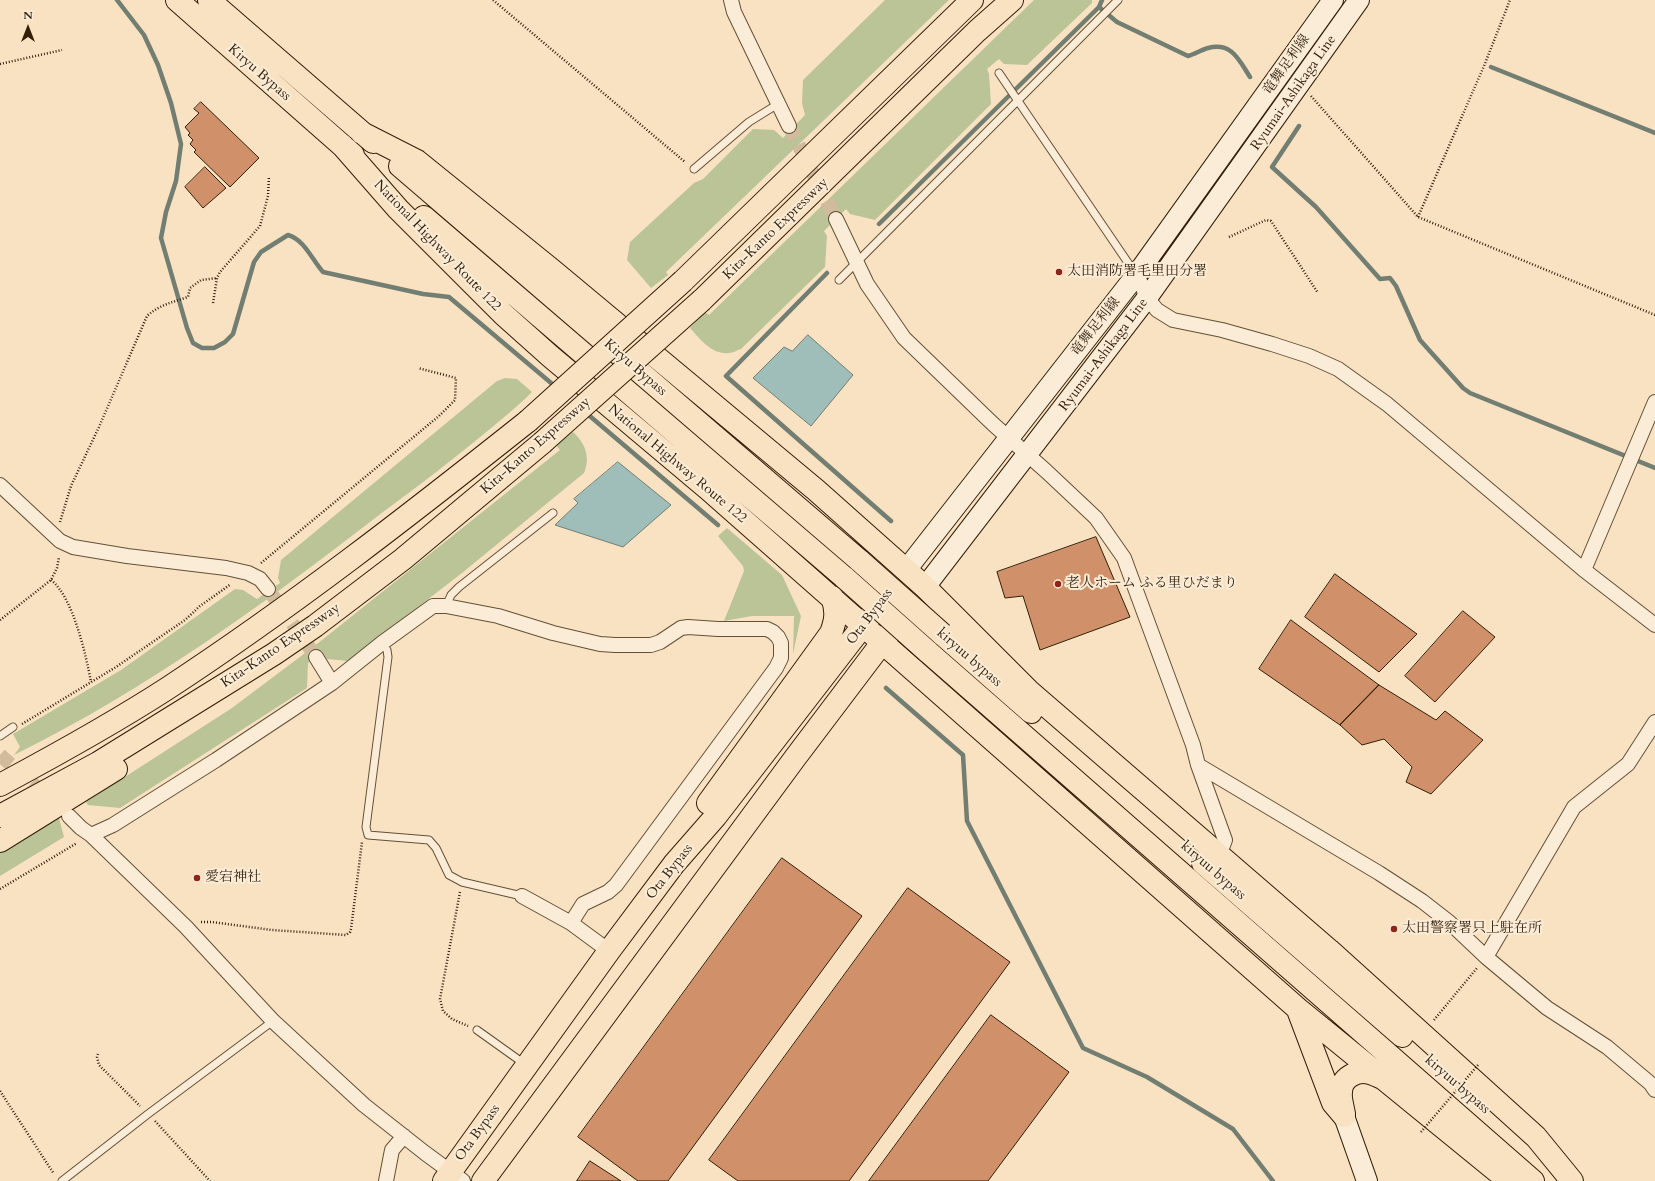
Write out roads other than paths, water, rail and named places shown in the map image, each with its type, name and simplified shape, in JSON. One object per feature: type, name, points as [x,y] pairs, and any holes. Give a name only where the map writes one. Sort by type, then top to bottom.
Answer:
[{"type":"highway","name":"Kiryu Bypass","points":[[177,0],[342,145],[845,578]]},
{"type":"highway","name":"Kiryu Bypass","points":[[209,0],[860,561]]},
{"type":"highway","name":"Kita-Kanto Expressway","points":[[0,785],[46,761],[166,690],[245,637],[418,508],[528,421],[683,280],[972,0]]},
{"type":"highway","name":"Kita-Kanto Expressway","points":[[0,816],[98,763],[274,654],[315,626],[403,559],[542,443],[702,300],[972,37],[1012,0]]},
{"type":"highway","points":[[362,133],[417,161],[552,270],[816,490],[906,570],[1029,691],[1329,950],[1536,1137],[1572,1181]]},
{"type":"highway","name":"National Highway Route 122","points":[[342,145],[398,209],[503,314],[550,356],[707,488],[832,597],[1298,1009],[1509,1181]]},
{"type":"highway","name":"kiryuu bypass","points":[[860,561],[1568,1181]]},
{"type":"highway","name":"Ota Bypass","points":[[449,1179],[609,951],[674,864],[716,816],[906,570]]},
{"type":"highway","name":"kiryuu bypass","points":[[845,578],[1533,1181]]},
{"type":"highway","name":"Ota Bypass","points":[[483,1181],[882,642],[925,588]]},
{"type":"highway","points":[[674,864],[703,809],[831,633],[836,617],[832,597]]},
{"type":"highway","points":[[0,841],[171,735],[274,654]]},
{"type":"highway","points":[[1298,1009],[1332,1103],[1344,1116]]},
{"type":"highway","points":[[1344,1116],[1341,1092],[1344,1082],[1352,1075],[1360,1072],[1369,1072],[1383,1078]]},
{"type":"main road","name":"竜舞足利線","points":[[906,570],[1137,274],[1333,0]]},
{"type":"main road","name":"Ryumai-Ashikaga Line","points":[[925,588],[1147,298],[1359,0]]},
{"type":"main road","points":[[1344,1116],[1367,1181]]},
{"type":"street","points":[[731,0],[734,12],[789,126]]},
{"type":"street","points":[[836,219],[867,284],[904,338],[1027,455],[1096,518],[1124,558],[1193,745],[1198,765],[1225,840],[1219,856]]},
{"type":"street","points":[[1137,274],[1147,298],[1156,310],[1173,320],[1222,330],[1272,344],[1308,356],[1338,369],[1387,404],[1584,570],[1655,625]]},
{"type":"street","points":[[1584,570],[1655,402]]},
{"type":"street","points":[[0,485],[60,541],[73,547],[248,572],[260,579],[268,589]]},
{"type":"street","points":[[91,835],[113,825],[216,760],[332,683],[382,643],[433,606],[446,606],[498,616],[553,633],[615,646],[651,645],[660,642],[682,628],[688,627],[718,629],[767,629],[773,632],[781,643],[781,658],[776,668],[620,879],[608,892],[583,904],[571,923]]},
{"type":"street","points":[[316,657],[332,683]]},
{"type":"street","points":[[1486,957],[1574,807],[1628,764],[1655,722]]},
{"type":"street","points":[[1198,765],[1372,869],[1422,901],[1450,922],[1486,957],[1547,1008],[1607,1047],[1651,1084],[1655,1090]]},
{"type":"street","points":[[70,816],[186,927],[273,1021],[364,1105],[404,1136],[449,1179]]},
{"type":"street","points":[[522,896],[571,923],[609,951]]},
{"type":"street","points":[[386,1181],[392,1150],[404,1136]]},
{"type":"lane","points":[[839,280],[1118,0]]},
{"type":"lane","points":[[999,73],[1137,274]]},
{"type":"lane","points":[[694,169],[748,122],[778,104]]},
{"type":"lane","points":[[446,606],[451,595],[459,587],[554,513]]},
{"type":"lane","points":[[382,643],[387,650],[388,657],[366,827],[368,835],[430,840],[436,848],[449,875],[462,882],[522,896]]},
{"type":"lane","points":[[0,736],[13,727]]},
{"type":"lane","points":[[62,1181],[148,1114],[273,1021]]},
{"type":"lane","points":[[477,1030],[527,1066]]},
{"type":"water","points":[[808,335],[853,375],[811,426],[753,378],[784,347],[792,351]]},
{"type":"water","points":[[618,462],[671,505],[623,547],[555,525],[578,503],[574,499]]},
{"type":"waterway","points":[[117,0],[144,35],[158,65],[171,103],[181,144],[176,181],[166,212],[161,238],[187,328],[193,343],[202,348],[214,348],[225,342],[233,334],[254,262],[261,252],[288,235],[299,241],[304,246],[323,272],[423,294],[449,297],[557,388]]},
{"type":"waterway","points":[[879,224],[1099,7],[1102,0]]},
{"type":"waterway","points":[[1099,7],[1117,22],[1188,56],[1208,48],[1216,47],[1229,50],[1238,59],[1250,77]]},
{"type":"waterway","points":[[1491,67],[1655,133]]},
{"type":"waterway","points":[[1299,126],[1272,167],[1316,207],[1380,279],[1390,278],[1396,286],[1420,340],[1463,388],[1470,393],[1655,468]]},
{"type":"waterway","points":[[827,273],[726,376],[891,521]]},
{"type":"waterway","points":[[585,412],[718,525]]},
{"type":"waterway","points":[[886,688],[963,755],[967,821],[1083,1048],[1147,1077],[1233,1129],[1273,1181]]},
{"type":"tunnel","points":[[789,126],[836,219]]},
{"type":"tunnel","points":[[268,589],[316,657]]},
{"type":"tunnel","points":[[0,755],[48,797]]},
{"type":"place","name":"太田消防署毛里田分署","points":[[1059,272]]},
{"type":"place","name":"老人ホーム ふる里ひだまり","points":[[1058,584]]},
{"type":"place","name":"愛宕神社","points":[[197,878]]},
{"type":"place","name":"太田警察署只上駐在所","points":[[1394,929]]}]
